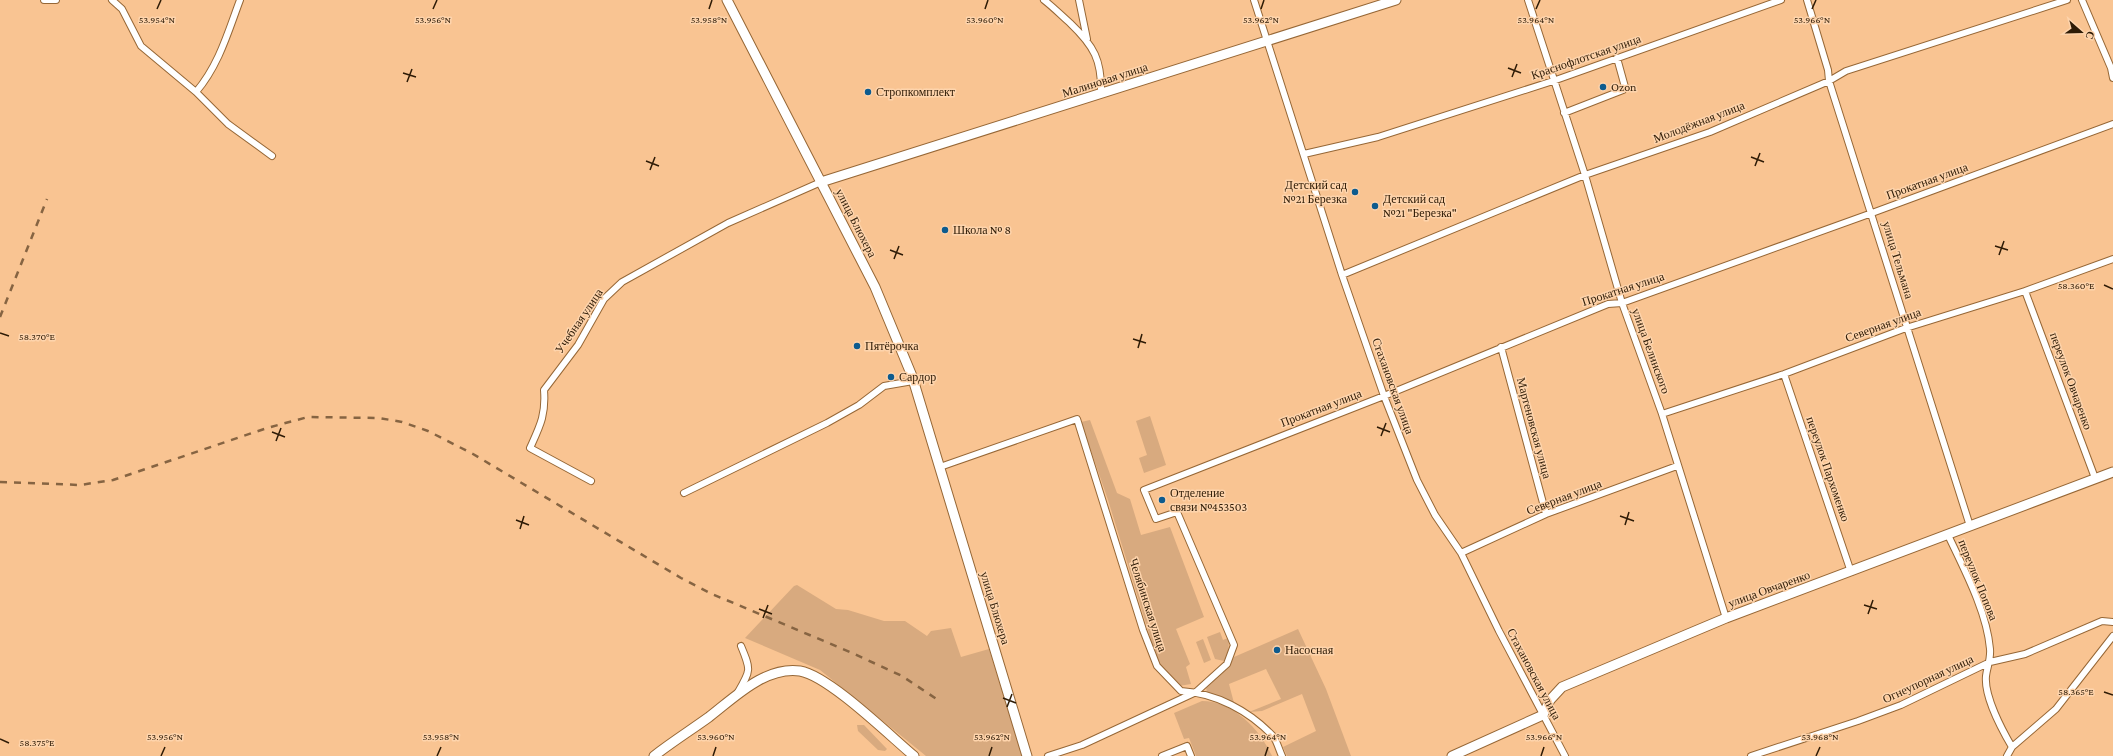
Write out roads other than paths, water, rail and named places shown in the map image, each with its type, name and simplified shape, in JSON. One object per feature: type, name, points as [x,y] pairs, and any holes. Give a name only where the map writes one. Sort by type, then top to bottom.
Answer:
[{"type":"street","points":[[44,0],[56,0]]},
{"type":"street","points":[[112,0],[122,9],[141,46],[196,92],[228,124],[272,156]]},
{"type":"street","points":[[122,0],[122,9]]},
{"type":"street","points":[[196,92],[208,77],[219,56],[240,0]]},
{"type":"street","name":"улица Блюхера","points":[[727,0],[875,287],[913,381],[1027,756]]},
{"type":"street","points":[[1044,0],[1087,39]]},
{"type":"street","points":[[1079,0],[1087,39],[1096,55],[1102,77],[1101,94]]},
{"type":"street","name":"Стахановская улица","points":[[1254,0],[1342,275],[1384,396],[1421,487],[1435,515],[1461,553],[1499,631],[1565,756]]},
{"type":"street","name":"Малиновая улица","points":[[821,182],[1396,0]]},
{"type":"street","name":"улица Белинского","points":[[1528,0],[1553,81],[1585,175],[1622,303],[1662,414],[1677,466],[1726,618]]},
{"type":"street","name":"Краснофлотская улица","points":[[1304,154],[1378,137],[1553,81],[1781,0]]},
{"type":"street","name":"улица Тельмана","points":[[1807,0],[1828,70],[1829,81],[1872,213],[1906,328],[1970,526]]},
{"type":"street","name":"Молодёжная улица","points":[[1342,275],[1585,175],[1710,132],[1829,81],[1846,71],[2067,0]]},
{"type":"street","points":[[2082,0],[2112,68],[2113,78]]},
{"type":"street","points":[[1564,113],[1623,90],[1625,87],[1617,58]]},
{"type":"street","name":"Прокатная улица","points":[[1196,692],[1227,664],[1234,645],[1177,512],[1156,519],[1144,490],[1384,396],[1608,304],[1622,303],[2113,124]]},
{"type":"street","name":"Учебная улица","points":[[591,481],[530,448],[543,420],[545,405],[544,390],[578,345],[604,298],[622,282],[728,223],[821,182]]},
{"type":"street","name":"Северная улица","points":[[1662,414],[1784,374],[1906,328],[2025,291],[2113,259]]},
{"type":"street","name":"переулок Овчаренко","points":[[2025,291],[2095,478]]},
{"type":"street","name":"Мартеновская улица","points":[[1501,347],[1546,514]]},
{"type":"street","name":"переулок Пархоменко","points":[[1784,374],[1851,572]]},
{"type":"street","points":[[684,493],[827,423],[859,405],[884,386],[913,381]]},
{"type":"street","name":"Челябинская улица","points":[[940,467],[1077,419],[1143,630],[1157,666],[1181,691],[1196,692],[1237,706],[1274,737],[1282,756]]},
{"type":"street","name":"Северная улица","points":[[1461,553],[1546,514],[1677,466]]},
{"type":"street","name":"улица Овчаренко","points":[[1543,715],[1550,700],[1562,687],[1726,618],[2113,472]]},
{"type":"street","name":"переулок Попова","points":[[1948,535],[1967,576],[1986,629],[1990,650],[1990,662],[1986,677],[1987,688],[1995,715],[2012,748]]},
{"type":"street","name":"Огнеупорная улица","points":[[1751,756],[1858,721],[1901,705],[1990,662],[2025,654],[2102,621],[2113,622]]},
{"type":"street","points":[[2007,756],[2012,748],[2056,709],[2113,636]]},
{"type":"street","points":[[735,697],[749,673],[748,663],[741,646]]},
{"type":"street","points":[[658,754],[752,685],[779,673],[800,671],[815,677],[834,688],[914,756]]},
{"type":"street","points":[[1048,756],[1082,745],[1196,692]]},
{"type":"street","points":[[1452,756],[1543,715]]},
{"type":"street","points":[[1162,756],[1187,746],[1191,756]]},
{"type":"railway","points":[[0,317],[47,199]]},
{"type":"railway","points":[[0,482],[80,485],[113,480],[267,428],[308,417],[379,418],[402,422],[428,431],[473,454],[681,578],[712,594],[850,652],[902,676],[938,700]]},
{"type":"place","name":"Ozon","points":[[1603,87]]},
{"type":"place","name":"Стропкомплект","points":[[868,92]]},
{"type":"place","name":"Детский сад №21 Березка","points":[[1355,192]]},
{"type":"place","name":"Детский сад №21 \"Березка\"","points":[[1375,206]]},
{"type":"place","name":"Школа № 8","points":[[945,230]]},
{"type":"place","name":"Пятёрочка","points":[[857,346]]},
{"type":"place","name":"Сардор","points":[[891,377]]},
{"type":"place","name":"Отделение связи №453503","points":[[1162,500]]},
{"type":"place","name":"Насосная","points":[[1277,650]]}]
